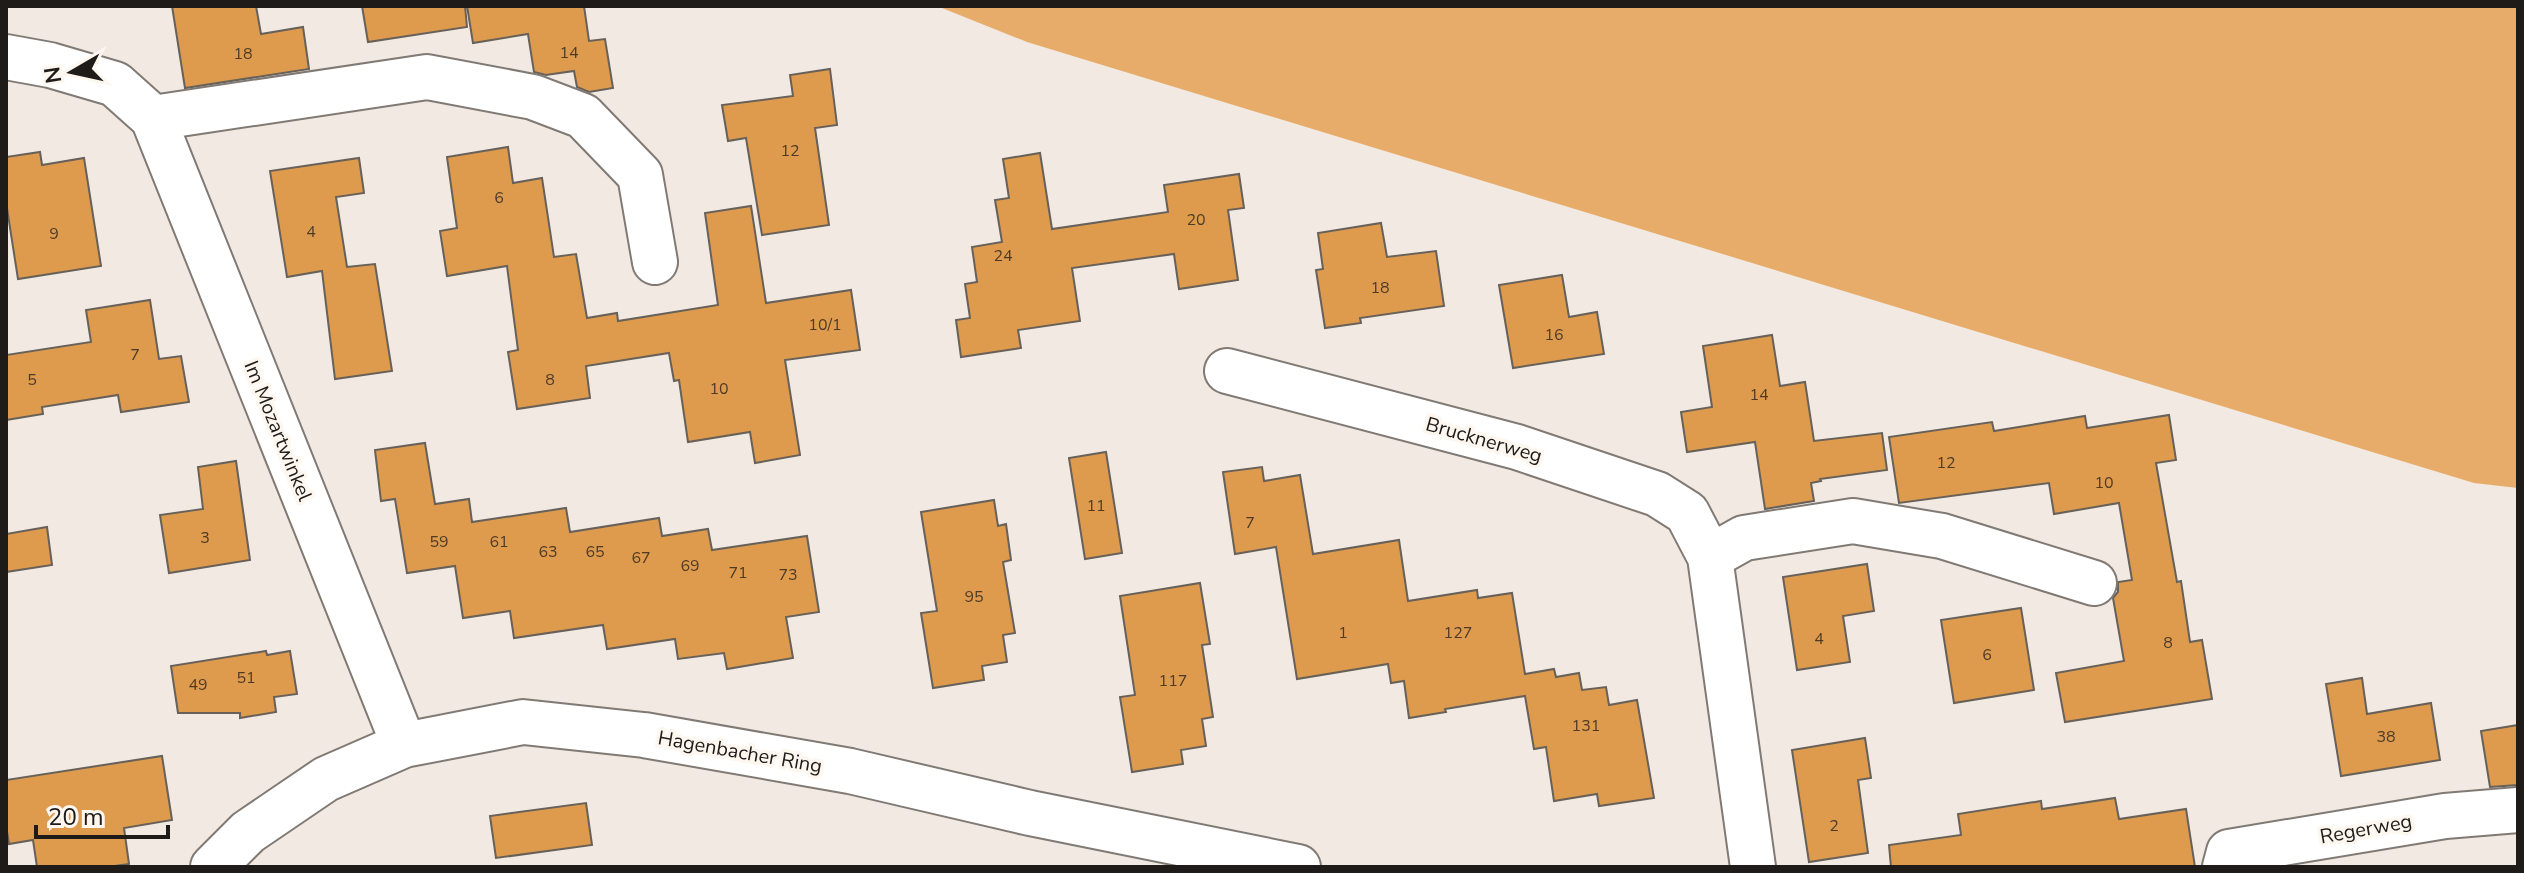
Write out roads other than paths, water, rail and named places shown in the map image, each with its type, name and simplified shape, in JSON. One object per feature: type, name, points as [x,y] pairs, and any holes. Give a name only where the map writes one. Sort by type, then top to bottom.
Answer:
[{"type":"street","name":"Im Mozartwinkel","points":[[6,57],[50,65],[115,84],[153,118],[404,745]]},
{"type":"street","points":[[153,118],[427,77],[533,97],[583,116],[640,175],[655,262]]},
{"type":"street","name":"Brucknerweg","points":[[1227,371],[1517,447],[1657,494],[1687,513],[1710,557],[1753,867]]},
{"type":"street","points":[[1710,557],[1744,538],[1853,521],[1942,536],[2094,583]]},
{"type":"street","name":"Hagenbacher Ring","points":[[213,867],[248,832],[326,779],[404,745],[523,722],[644,735],[850,771],[1030,813],[1298,867]]},
{"type":"street","name":"Regerweg","points":[[2225,867],[2229,852],[2445,816],[2518,810]]}]
